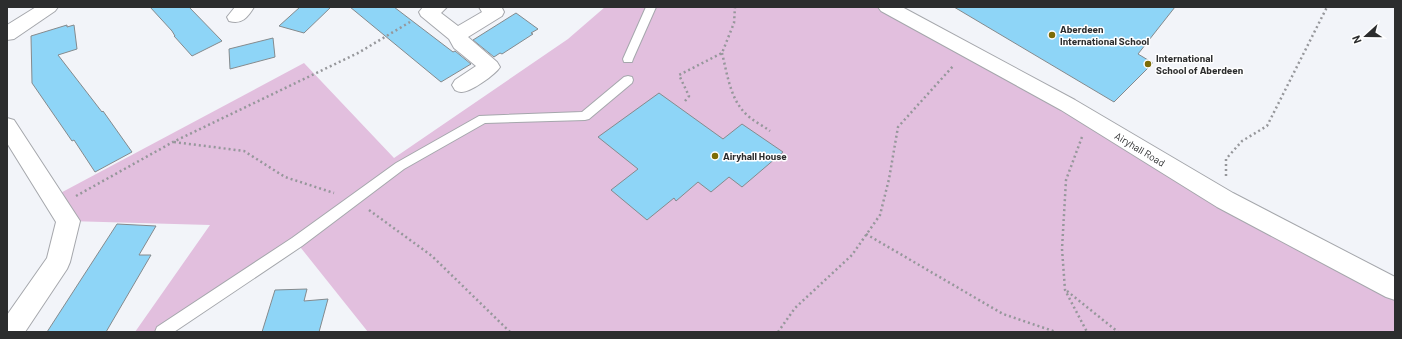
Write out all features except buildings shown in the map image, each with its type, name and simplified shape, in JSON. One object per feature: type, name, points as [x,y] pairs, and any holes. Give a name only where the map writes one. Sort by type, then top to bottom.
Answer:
[{"type":"street","points":[[7,34],[49,7]]},
{"type":"street","points":[[457,35],[495,12],[488,7]]},
{"type":"street","name":"Airyhall Road","points":[[887,7],[1090,118],[1225,200],[1395,289]]},
{"type":"street","points":[[433,10],[457,35],[461,43],[490,66],[462,85]]},
{"type":"street","points":[[7,126],[68,221],[58,262],[10,332]]},
{"type":"lane","points":[[628,59],[651,7]]},
{"type":"lane","points":[[162,332],[297,242],[400,166],[483,119],[585,116],[628,80]]},
{"type":"path","points":[[735,7],[734,23],[722,53],[728,77],[737,102],[745,112],[770,131]]},
{"type":"path","points":[[1225,200],[1226,159],[1242,141],[1267,126],[1327,7]]},
{"type":"path","points":[[58,206],[174,142],[358,53],[433,10]]},
{"type":"path","points":[[778,332],[795,308],[852,255],[880,215],[889,179],[898,127],[933,90],[954,64],[956,45]]},
{"type":"path","points":[[684,101],[689,96],[679,75],[722,53]]},
{"type":"path","points":[[1087,332],[1065,290],[1062,249],[1066,180],[1090,118]]},
{"type":"path","points":[[174,142],[244,150],[285,177],[354,200],[432,256],[510,332]]},
{"type":"path","points":[[866,234],[1003,314],[1056,332]]},
{"type":"path","points":[[1065,290],[1118,332]]},
{"type":"shaded area","points":[[605,7],[883,7],[1395,290],[1395,332],[368,332],[297,243],[162,332],[135,332],[210,225],[68,221],[53,197],[304,63],[394,158],[568,39]]},
{"type":"place","name":"Aberdeen International School","points":[[1052,35]]},
{"type":"place","name":"International School of Aberdeen","points":[[1148,64]]},
{"type":"place","name":"Airyhall House","points":[[715,156]]}]
